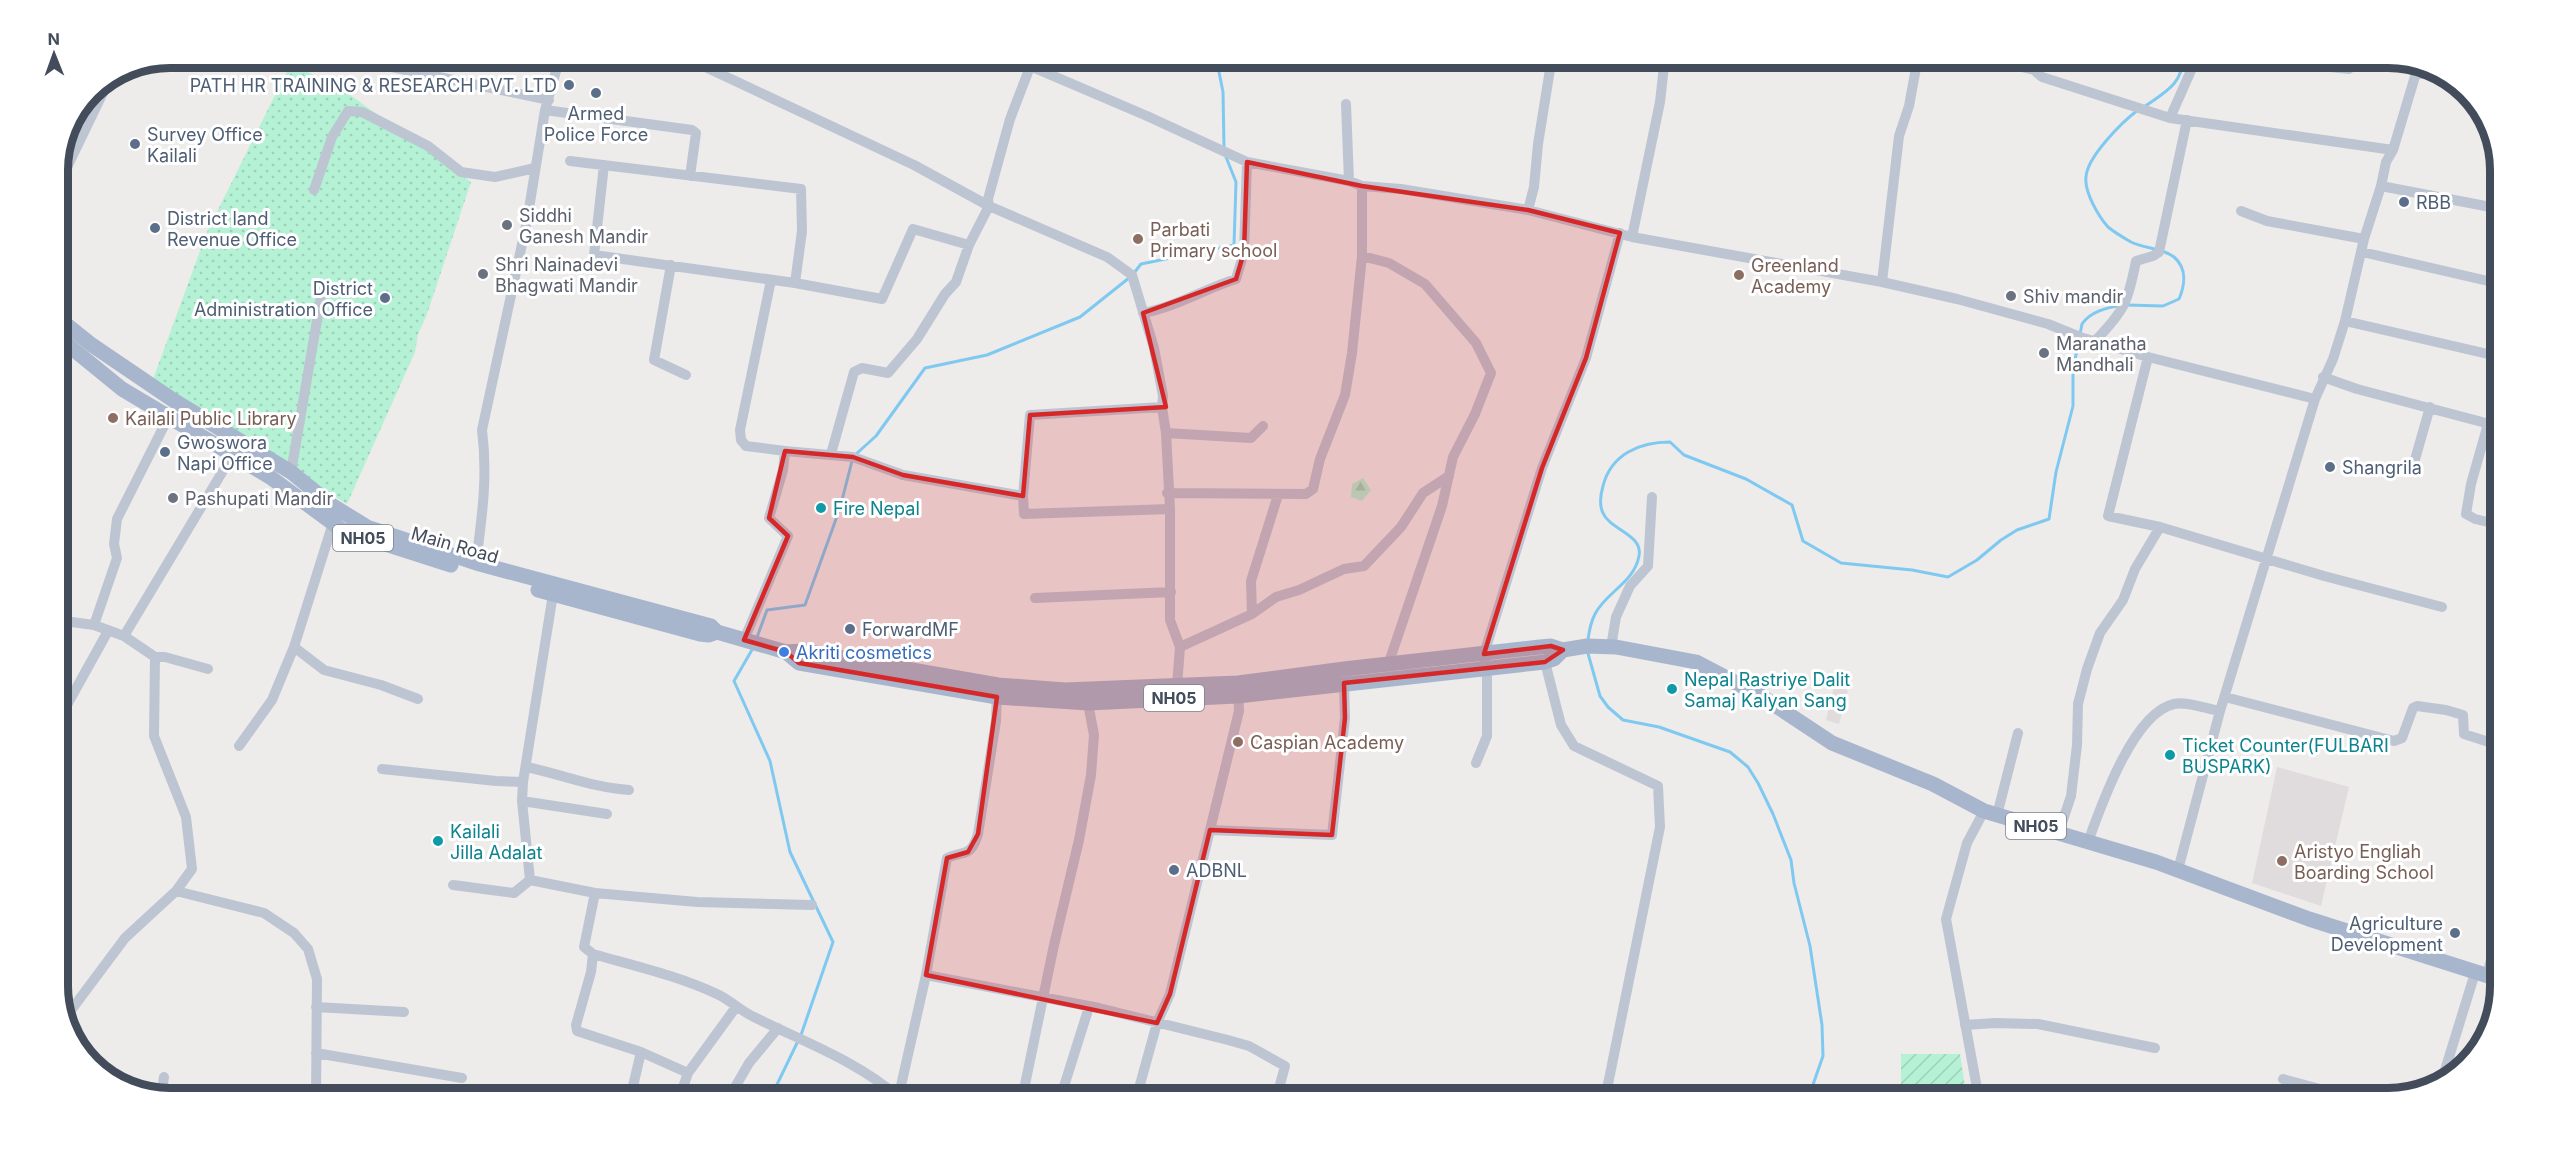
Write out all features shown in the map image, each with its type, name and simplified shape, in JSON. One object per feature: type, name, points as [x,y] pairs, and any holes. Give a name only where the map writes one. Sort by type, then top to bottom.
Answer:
[{"type":"main road","name":"NH05","points":[[68,326],[92,345],[173,400],[291,472],[333,506],[367,527],[476,563],[711,626],[717,632],[779,651],[803,651],[998,691],[1088,703],[1344,683],[1484,661],[1551,646],[1563,650],[1580,647],[1611,647],[1696,662],[1761,696],[1832,743],[1933,784],[1991,813],[2178,870],[2309,919],[2488,976]]},
{"type":"main road","name":"Main Road","points":[[68,345],[122,389],[279,483],[333,523],[357,536],[553,594],[700,634],[709,635],[717,632]]},
{"type":"main road","name":"NH05","points":[[998,691],[1177,686],[1238,690],[1388,665],[1484,661],[1545,662],[1554,659],[1563,650]]},
{"type":"street","points":[[391,68],[547,105],[692,130],[696,133],[690,176]]},
{"type":"street","points":[[476,563],[486,488],[482,430],[527,221],[547,105],[557,68]]},
{"type":"street","points":[[707,68],[914,165],[989,206],[1107,257],[1132,275],[1156,358],[1163,396],[1167,493],[1170,509],[1170,620],[1180,647],[1177,686]]},
{"type":"street","points":[[831,454],[854,372],[862,368],[888,373],[917,339],[945,294],[956,282],[969,245],[989,206],[988,200],[1010,119],[1030,68]]},
{"type":"street","points":[[1032,68],[1147,116],[1247,162],[1349,181],[1362,186],[1401,189],[1528,210],[1632,237],[1882,282],[1958,299],[2048,324],[2148,357],[2315,399]]},
{"type":"street","points":[[1528,210],[1534,187],[1538,144],[1550,68]]},
{"type":"street","points":[[1632,237],[1660,102],[1664,68]]},
{"type":"street","points":[[1882,282],[1899,136],[1909,106],[1916,68]]},
{"type":"street","points":[[2026,68],[2034,70],[2042,77],[2170,118],[2392,150]]},
{"type":"street","points":[[2170,118],[2192,68]]},
{"type":"street","points":[[2178,870],[2220,711],[2315,399],[2333,359],[2345,321],[2364,239],[2416,71]]},
{"type":"street","points":[[68,165],[103,92]]},
{"type":"street","points":[[1346,104],[1349,181]]},
{"type":"street","points":[[314,190],[332,137],[348,111],[362,112],[428,146],[461,172],[495,177],[535,168]]},
{"type":"street","points":[[2095,341],[2115,321],[2128,299],[2136,261],[2160,252],[2187,120]]},
{"type":"street","points":[[570,161],[801,189],[802,231],[795,284]]},
{"type":"street","points":[[1143,313],[1165,309],[1211,286],[1236,279],[1244,252],[1247,162]]},
{"type":"street","points":[[604,165],[594,255],[671,264],[882,299],[913,229],[969,245]]},
{"type":"street","points":[[1167,493],[1240,492],[1278,495],[1306,494],[1313,489],[1320,459],[1345,395],[1352,353],[1362,256],[1362,186]]},
{"type":"street","points":[[2381,186],[2490,207]]},
{"type":"street","points":[[2241,211],[2267,221],[2364,239]]},
{"type":"street","points":[[1476,763],[1487,736],[1487,678],[1484,661],[1542,468],[1586,358],[1620,233]]},
{"type":"street","points":[[2362,252],[2490,281]]},
{"type":"street","points":[[1362,256],[1389,263],[1425,284],[1476,343],[1491,373],[1475,414],[1453,457],[1442,506],[1388,665]]},
{"type":"street","points":[[671,264],[654,360],[686,375]]},
{"type":"street","points":[[771,280],[740,430],[741,440],[746,446],[853,457],[903,475],[1023,496]]},
{"type":"street","points":[[291,472],[321,297]]},
{"type":"street","points":[[2345,321],[2490,354]]},
{"type":"street","points":[[2148,357],[2108,516],[2160,527],[2442,607]]},
{"type":"street","points":[[2323,377],[2357,389],[2488,424],[2471,484],[2466,514],[2490,522]]},
{"type":"street","points":[[2412,470],[2430,407]]},
{"type":"street","points":[[1162,408],[1030,415],[1023,496],[1024,514],[1170,509]]},
{"type":"street","points":[[93,626],[117,558],[114,544],[117,519],[168,418]]},
{"type":"street","points":[[1166,433],[1251,438],[1263,426]]},
{"type":"street","points":[[746,641],[788,536],[769,518],[783,470],[785,451]]},
{"type":"street","points":[[124,636],[232,454]]},
{"type":"street","points":[[1180,647],[1252,614],[1276,597],[1299,590],[1344,569],[1364,566],[1401,527],[1424,493],[1449,476]]},
{"type":"street","points":[[1252,614],[1251,581],[1278,495]]},
{"type":"street","points":[[1611,647],[1616,617],[1630,586],[1648,566],[1652,497]]},
{"type":"street","points":[[239,746],[272,700],[294,647],[333,523]]},
{"type":"street","points":[[2059,832],[2071,796],[2077,745],[2078,704],[2087,669],[2100,633],[2123,600],[2135,569],[2160,527]]},
{"type":"street","points":[[1035,598],[1171,592]]},
{"type":"street","points":[[530,880],[522,801],[523,782],[553,594]]},
{"type":"street","points":[[68,622],[93,626],[124,636],[155,657],[165,657],[208,669]]},
{"type":"street","points":[[68,703],[108,630]]},
{"type":"street","points":[[294,647],[324,670],[381,685],[418,699]]},
{"type":"street","points":[[71,1011],[125,938],[176,891],[192,869],[186,817],[154,736],[155,657]]},
{"type":"street","points":[[1545,662],[1561,725],[1574,746],[1658,786],[1660,827],[1607,1088]]},
{"type":"street","points":[[1210,830],[1332,835],[1345,718],[1344,683]]},
{"type":"street","points":[[1139,1088],[1157,1023],[1170,994],[1239,711],[1238,690]]},
{"type":"street","points":[[902,1088],[947,858],[968,852],[974,847],[978,834],[996,721],[998,691]]},
{"type":"street","points":[[2225,697],[2394,741],[2402,738],[2413,708],[2417,706],[2446,710],[2463,715],[2464,734],[2490,742]]},
{"type":"street","points":[[1024,1088],[1091,776],[1094,735],[1088,703]]},
{"type":"street","points":[[2088,842],[2112,778],[2136,737],[2154,714],[2175,704],[2220,711]]},
{"type":"street","points":[[1977,1088],[1946,919],[1967,843],[1991,813],[2018,733]]},
{"type":"street","points":[[526,767],[559,774],[607,789],[629,790]]},
{"type":"street","points":[[382,769],[394,768],[476,779],[523,782]]},
{"type":"street","points":[[522,801],[607,814]]},
{"type":"street","points":[[453,885],[514,893],[530,880]]},
{"type":"street","points":[[530,880],[595,893],[697,902],[812,905]]},
{"type":"street","points":[[176,891],[264,913],[294,933],[308,949],[316,980],[316,1088]]},
{"type":"street","points":[[595,893],[584,947],[593,954],[673,977],[721,996],[736,1007],[838,1057],[886,1088]]},
{"type":"street","points":[[593,954],[591,972],[576,1025],[577,1031],[641,1052],[688,1073]]},
{"type":"street","points":[[926,975],[1089,1007],[1249,1046],[1285,1066],[1279,1088]]},
{"type":"street","points":[[2447,1070],[2488,976]]},
{"type":"street","points":[[316,1007],[404,1012]]},
{"type":"street","points":[[683,1088],[688,1073],[736,1007]]},
{"type":"street","points":[[1063,1088],[1089,1007]]},
{"type":"street","points":[[1965,1025],[2038,1024],[2155,1048]]},
{"type":"street","points":[[735,1088],[750,1063],[778,1028]]},
{"type":"street","points":[[633,1088],[641,1052]]},
{"type":"street","points":[[316,1053],[462,1078]]},
{"type":"street","points":[[162,1088],[164,1077]]},
{"type":"street","points":[[2283,1079],[2307,1088]]},
{"type":"highlighted area","points":[[1247,162],[1362,186],[1528,210],[1620,233],[1586,358],[1542,468],[1484,654],[1551,646],[1563,650],[1545,662],[1344,683],[1345,718],[1332,835],[1210,830],[1170,994],[1157,1023],[926,975],[947,858],[968,852],[978,834],[997,697],[799,663],[786,652],[744,640],[788,536],[769,518],[785,451],[853,457],[903,475],[1023,496],[1030,415],[1166,407],[1143,313],[1236,279],[1244,252]]},
{"type":"shaded area","points":[[93,102],[88,115],[76,128]]},
{"type":"shaded area","points":[[1834,687],[1848,690],[1839,724],[1826,720]]},
{"type":"shaded area","points":[[2277,767],[2349,787],[2321,906],[2252,883]]},
{"type":"green space","points":[[289,68],[300,68],[346,92],[471,182],[426,317],[418,334],[415,352],[347,504],[152,382],[207,232]]},
{"type":"green space","points":[[1363,478],[1371,490],[1362,501],[1351,497],[1352,484]]},
{"type":"green space","points":[[1901,1054],[1960,1054],[1965,1088],[1901,1088]]},
{"type":"waterway","points":[[1218,68],[1223,92],[1224,147]]},
{"type":"waterway","points":[[2144,107],[2171,87],[2180,75],[2182,68]]},
{"type":"waterway","points":[[2127,305],[2163,306],[2179,299],[2183,288],[2183,271],[2178,261],[2164,251],[2131,242],[2108,227],[2087,190],[2086,177],[2092,160],[2115,131],[2138,110]]},
{"type":"waterway","points":[[1134,273],[1141,264],[1234,245],[1236,182],[1226,157]]},
{"type":"waterway","points":[[855,455],[876,436],[925,368],[987,355],[1080,317],[1129,278]]},
{"type":"waterway","points":[[1588,640],[1595,614],[1606,599],[1632,573],[1639,556],[1636,542],[1612,524],[1603,513],[1601,503],[1603,486],[1607,475],[1620,458],[1648,444],[1670,442],[1684,455],[1746,479],[1792,505],[1803,541],[1841,563],[1912,570],[1948,577],[1977,560],[2017,530],[2049,519],[2056,472],[2073,406],[2073,370],[2082,324],[2099,311],[2121,306]]},
{"type":"waterway","points":[[756,640],[767,610],[805,605],[840,508],[852,461]]},
{"type":"waterway","points":[[753,648],[734,681],[770,761],[790,852],[833,942],[801,1035]]},
{"type":"waterway","points":[[1587,650],[1600,696],[1608,707],[1623,720],[1659,727],[1730,752],[1748,767],[1758,783],[1791,860],[1794,883],[1810,946],[1822,1025],[1823,1056],[1812,1088]]},
{"type":"waterway","points":[[775,1088],[798,1041]]},
{"type":"place","name":"PATH HR TRAINING & RESEARCH PVT. LTD","points":[[569,85]]},
{"type":"place","name":"Armed Police Force","points":[[596,93]]},
{"type":"place","name":"Survey Office Kailali","points":[[135,144]]},
{"type":"place","name":"RBB","points":[[2404,202]]},
{"type":"place","name":"Siddhi Ganesh Mandir","points":[[507,225]]},
{"type":"place","name":"District land Revenue Office","points":[[155,228]]},
{"type":"place","name":"Parbati Primary school","points":[[1138,239]]},
{"type":"place","name":"Shri Nainadevi Bhagwati Mandir","points":[[483,274]]},
{"type":"place","name":"Greenland Academy","points":[[1739,275]]},
{"type":"place","name":"Shiv mandir","points":[[2011,296]]},
{"type":"place","name":"District Administration Office","points":[[385,298]]},
{"type":"place","name":"Maranatha Mandhali","points":[[2044,353]]},
{"type":"place","name":"Kailali Public Library","points":[[113,418]]},
{"type":"place","name":"Gwoswora Napi Office","points":[[165,452]]},
{"type":"place","name":"Shangrila","points":[[2330,467]]},
{"type":"place","name":"Pashupati Mandir","points":[[173,498]]},
{"type":"place","name":"Fire Nepal","points":[[821,508]]},
{"type":"place","name":"ForwardMF","points":[[850,629]]},
{"type":"place","name":"Akriti cosmetics","points":[[784,652]]},
{"type":"place","name":"Nepal Rastriye Dalit Samaj Kalyan Sang","points":[[1672,689]]},
{"type":"place","name":"Caspian Academy","points":[[1238,742]]},
{"type":"place","name":"Ticket Counter(FULBARI BUSPARK)","points":[[2170,755]]},
{"type":"place","name":"Kailali Jilla Adalat","points":[[438,841]]},
{"type":"place","name":"Aristyo Engliah Boarding School","points":[[2282,861]]},
{"type":"place","name":"ADBNL","points":[[1174,870]]},
{"type":"place","name":"Agriculture Development","points":[[2455,933]]}]
